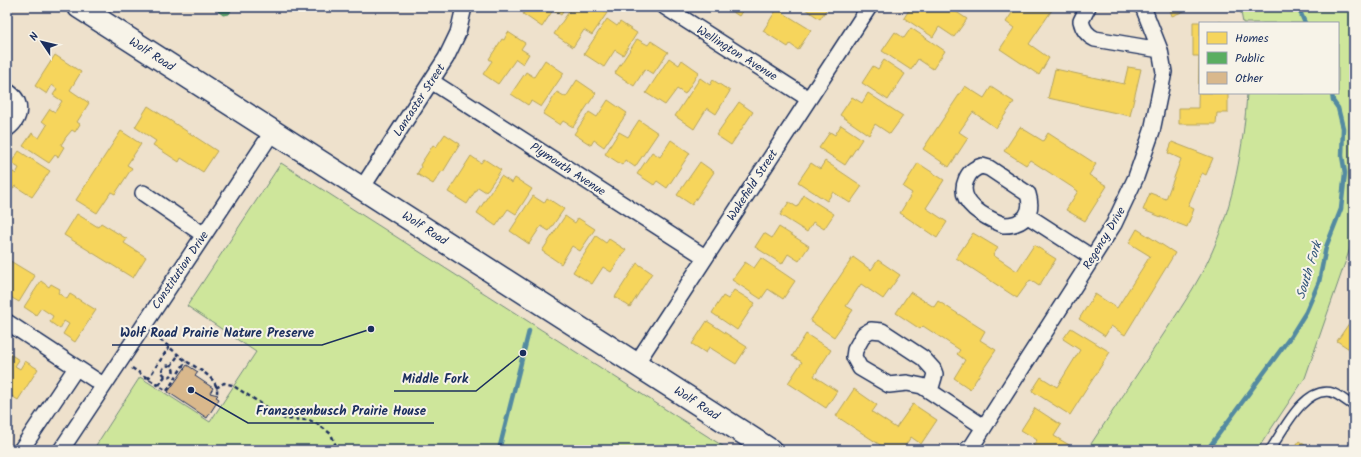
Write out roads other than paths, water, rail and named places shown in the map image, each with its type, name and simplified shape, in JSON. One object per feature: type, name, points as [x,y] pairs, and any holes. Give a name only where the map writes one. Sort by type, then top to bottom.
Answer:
[{"type":"main road","name":"Wolf Road","points":[[79,7],[770,450]]},
{"type":"street","name":"Lancaster Street","points":[[362,188],[453,46],[462,19],[464,7]]},
{"type":"street","name":"Wellington Avenue","points":[[665,7],[809,99]]},
{"type":"street","name":"Wakefield Street","points":[[636,364],[869,7]]},
{"type":"street","points":[[1088,7],[1080,21],[1085,32],[1089,36],[1095,39],[1160,50]]},
{"type":"street","name":"Regency Drive","points":[[969,449],[1114,224],[1144,155],[1152,131],[1164,72],[1160,50],[1143,7]]},
{"type":"street","name":"Plymouth Avenue","points":[[431,81],[705,258]]},
{"type":"street","points":[[7,90],[16,98],[20,108],[15,121],[7,129]]},
{"type":"street","name":"Constitution Drive","points":[[61,450],[273,131]]},
{"type":"street","points":[[982,166],[989,168],[1028,194],[1030,209],[1028,216],[1022,221],[1010,225],[998,223],[970,205],[964,193],[966,178],[975,168],[982,166]]},
{"type":"street","points":[[143,193],[204,235]]},
{"type":"street","points":[[1028,216],[1093,258]]},
{"type":"street","points":[[7,322],[103,385]]},
{"type":"street","points":[[930,391],[935,374],[933,369],[923,358],[882,331],[871,330],[864,334],[855,350],[854,357],[860,368],[889,385],[894,386],[907,383],[922,386],[984,427]]},
{"type":"street","points":[[22,450],[76,368]]},
{"type":"lane","points":[[1270,450],[1305,399],[1318,392],[1331,392],[1354,406]]},
{"type":"waterway","name":"South Fork","points":[[1298,7],[1305,22]]},
{"type":"waterway","name":"South Fork","points":[[1207,450],[1291,336],[1306,312],[1319,282],[1326,247],[1341,209],[1345,173],[1342,156],[1343,128],[1338,108],[1333,101],[1332,94]]},
{"type":"waterway","points":[[499,450],[529,331]]},
{"type":"place","name":"Wolf Road Prairie Nature Preserve","points":[[371,329]]},
{"type":"place","name":"Middle Fork","points":[[523,353]]},
{"type":"place","name":"Franzosenbusch Prairie House","points":[[191,390]]}]
